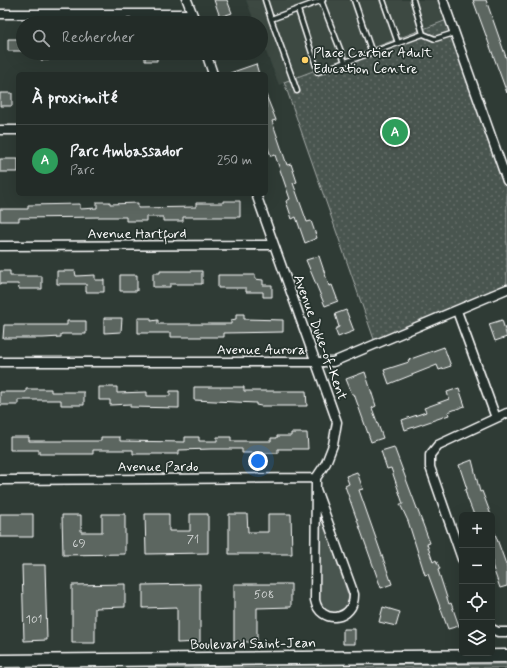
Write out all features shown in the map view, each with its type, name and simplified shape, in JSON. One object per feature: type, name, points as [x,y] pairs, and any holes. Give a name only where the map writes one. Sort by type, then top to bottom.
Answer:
[{"type":"main road","name":"Boulevard Saint-Jean","points":[[0,661],[507,656]]},
{"type":"street","points":[[0,14],[192,14],[187,0]]},
{"type":"street","points":[[443,0],[507,180]]},
{"type":"street","points":[[208,60],[212,72]]},
{"type":"street","points":[[0,130],[16,130]]},
{"type":"street","name":"Avenue Duke-of-Kent","points":[[257,196],[317,362],[337,422],[333,445],[326,463],[316,478]]},
{"type":"street","name":"Avenue Hartford","points":[[0,246],[274,245]]},
{"type":"street","name":"Avenue Aurora","points":[[0,362],[333,362],[507,289]]},
{"type":"street","points":[[457,311],[496,418]]},
{"type":"street","points":[[459,550],[430,467],[430,455],[438,445],[507,413]]},
{"type":"street","points":[[316,478],[315,600],[317,608],[323,614],[329,617],[340,617],[350,610],[353,603],[354,594],[316,489]]},
{"type":"street","name":"Avenue Pardo","points":[[0,480],[316,478]]},
{"type":"street","points":[[495,630],[507,632]]},
{"type":"lane","points":[[265,0],[297,91]]},
{"type":"lane","points":[[271,19],[322,0],[345,62]]},
{"type":"lane","points":[[354,0],[372,53]]},
{"type":"lane","points":[[383,0],[398,43]]},
{"type":"lane","points":[[412,0],[423,34]]},
{"type":"lane","points":[[298,10],[318,72],[423,34],[435,39],[454,33]]},
{"type":"shaded area","name":"Place Cartier Adult Education Centre","points":[[246,0],[440,0],[447,20],[279,85],[268,57],[268,16],[252,16]]},
{"type":"shaded area","points":[[447,20],[507,183],[507,288],[376,345],[284,82]]},
{"type":"shaded area","points":[[323,520],[349,597],[346,607],[335,613],[325,610],[319,600],[319,521]]},
{"type":"shaded area","points":[[507,664],[507,668],[148,668],[268,665]]},
{"type":"building","points":[[214,0],[227,0],[232,13],[220,16]]},
{"type":"building","points":[[473,0],[486,0],[507,60],[507,93]]},
{"type":"building","points":[[8,39],[16,39],[16,51],[8,51]]},
{"type":"building","points":[[145,60],[157,60],[157,61]]},
{"type":"building","points":[[256,64],[258,72],[233,72]]},
{"type":"building","points":[[0,93],[12,93],[12,106],[0,106]]},
{"type":"building","points":[[268,100],[276,120],[272,121],[287,165],[291,164],[297,182],[293,183],[307,222],[311,221],[317,238],[305,243],[296,217],[292,219],[286,201],[290,199],[275,155],[271,156],[268,148]]},
{"type":"building","points":[[0,159],[16,159],[16,172],[0,172]]},
{"type":"building","points":[[223,201],[240,201],[240,217],[183,217],[183,221],[163,221],[163,217],[146,217],[146,221],[126,221],[126,217],[102,217],[19,218],[19,221],[0,221],[0,209],[28,209],[28,205],[80,204],[80,209],[97,208],[97,202],[110,202],[110,204],[138,203],[138,208],[196,207],[196,203],[223,203]]},
{"type":"building","points":[[319,256],[329,286],[332,285],[338,301],[325,306],[306,260]]},
{"type":"building","points":[[0,271],[10,271],[10,276],[42,276],[42,289],[19,289],[18,284],[0,284]]},
{"type":"building","points":[[57,271],[75,271],[76,276],[95,275],[95,280],[104,280],[104,292],[86,292],[86,284],[57,284]]},
{"type":"building","points":[[160,271],[202,271],[202,284],[170,284],[170,287],[153,287],[153,273],[160,273]]},
{"type":"building","points":[[120,275],[137,275],[137,291],[120,291]]},
{"type":"building","points":[[218,275],[255,275],[255,279],[263,280],[263,285],[272,285],[272,297],[263,297],[263,292],[246,292],[246,288],[218,288]]},
{"type":"building","points":[[346,310],[354,331],[338,337],[335,329],[339,327],[335,314]]},
{"type":"building","points":[[236,314],[244,314],[244,319],[283,320],[283,332],[224,333],[224,337],[171,337],[171,333],[138,333],[138,318],[151,318],[151,321],[158,320],[158,324],[231,324],[231,320],[236,319]]},
{"type":"building","points":[[104,318],[122,318],[121,332],[104,333]]},
{"type":"building","points":[[502,320],[507,337],[495,341],[489,324]]},
{"type":"building","points":[[67,321],[86,321],[86,334],[61,334],[61,337],[43,338],[3,338],[4,325],[67,325]]},
{"type":"building","points":[[444,347],[451,366],[439,370],[437,365],[389,384],[384,370],[409,362],[408,360]]},
{"type":"building","points":[[365,372],[376,406],[372,408],[383,438],[371,442],[354,394],[352,394],[346,379]]},
{"type":"building","points":[[99,387],[117,387],[117,393],[147,392],[147,396],[170,396],[170,391],[179,391],[179,408],[130,407],[130,404],[110,405],[110,400],[99,400]]},
{"type":"building","points":[[194,387],[244,387],[244,391],[306,391],[307,406],[261,406],[256,405],[256,403],[194,400]]},
{"type":"building","points":[[459,388],[465,406],[448,412],[449,415],[405,430],[402,420],[426,412],[424,408],[449,399],[447,392]]},
{"type":"building","points":[[26,389],[51,389],[51,392],[84,392],[84,405],[61,405],[61,400],[18,400],[18,405],[0,405],[0,392],[26,392]]},
{"type":"building","points":[[291,433],[307,433],[308,449],[278,449],[278,453],[242,453],[242,449],[179,450],[179,454],[133,454],[133,450],[93,450],[93,454],[39,454],[39,450],[10,450],[10,437],[29,437],[29,441],[101,441],[101,437],[120,437],[120,441],[185,442],[185,437],[199,437],[199,441],[217,441],[217,437],[231,437],[231,441],[271,441],[271,438],[277,438],[277,436],[291,436]]},
{"type":"building","points":[[394,447],[430,543],[427,544],[433,562],[436,560],[440,569],[438,570],[449,604],[451,603],[459,626],[448,629],[428,574],[425,575],[408,521],[400,504],[403,504],[391,468],[387,469],[381,451]]},
{"type":"building","points":[[472,460],[480,492],[482,491],[490,512],[473,512],[467,497],[465,490],[467,489],[459,465]]},
{"type":"building","points":[[357,472],[363,489],[359,490],[392,584],[381,588],[345,486],[349,484],[346,476]]},
{"type":"building","points":[[0,514],[33,514],[33,537],[0,537]]},
{"type":"building","points":[[102,514],[125,514],[125,554],[63,555],[62,515],[81,515],[81,532],[102,532]]},
{"type":"building","points":[[145,514],[169,514],[169,531],[190,531],[190,514],[208,514],[208,553],[146,554]]},
{"type":"building","points":[[229,514],[247,514],[248,532],[268,532],[268,514],[291,514],[292,554],[229,554]]},
{"type":"building","points":[[495,534],[507,567],[507,586],[500,588],[495,574]]},
{"type":"building","points":[[22,565],[45,565],[47,640],[24,641]]},
{"type":"building","points":[[125,584],[125,607],[95,608],[95,643],[72,643],[72,585]]},
{"type":"building","points":[[200,584],[200,642],[177,643],[177,607],[143,608],[143,585]]},
{"type":"building","points":[[234,584],[291,584],[291,607],[257,608],[257,642],[234,642]]},
{"type":"building","points":[[383,607],[400,612],[396,626],[379,622]]},
{"type":"building","points":[[343,629],[355,629],[355,644],[343,644]]},
{"type":"place","name":"Place Cartier Adult Education Centre","points":[[305,60]]},
{"type":"place","name":"Parc Ambassador","points":[[395,132]]}]
